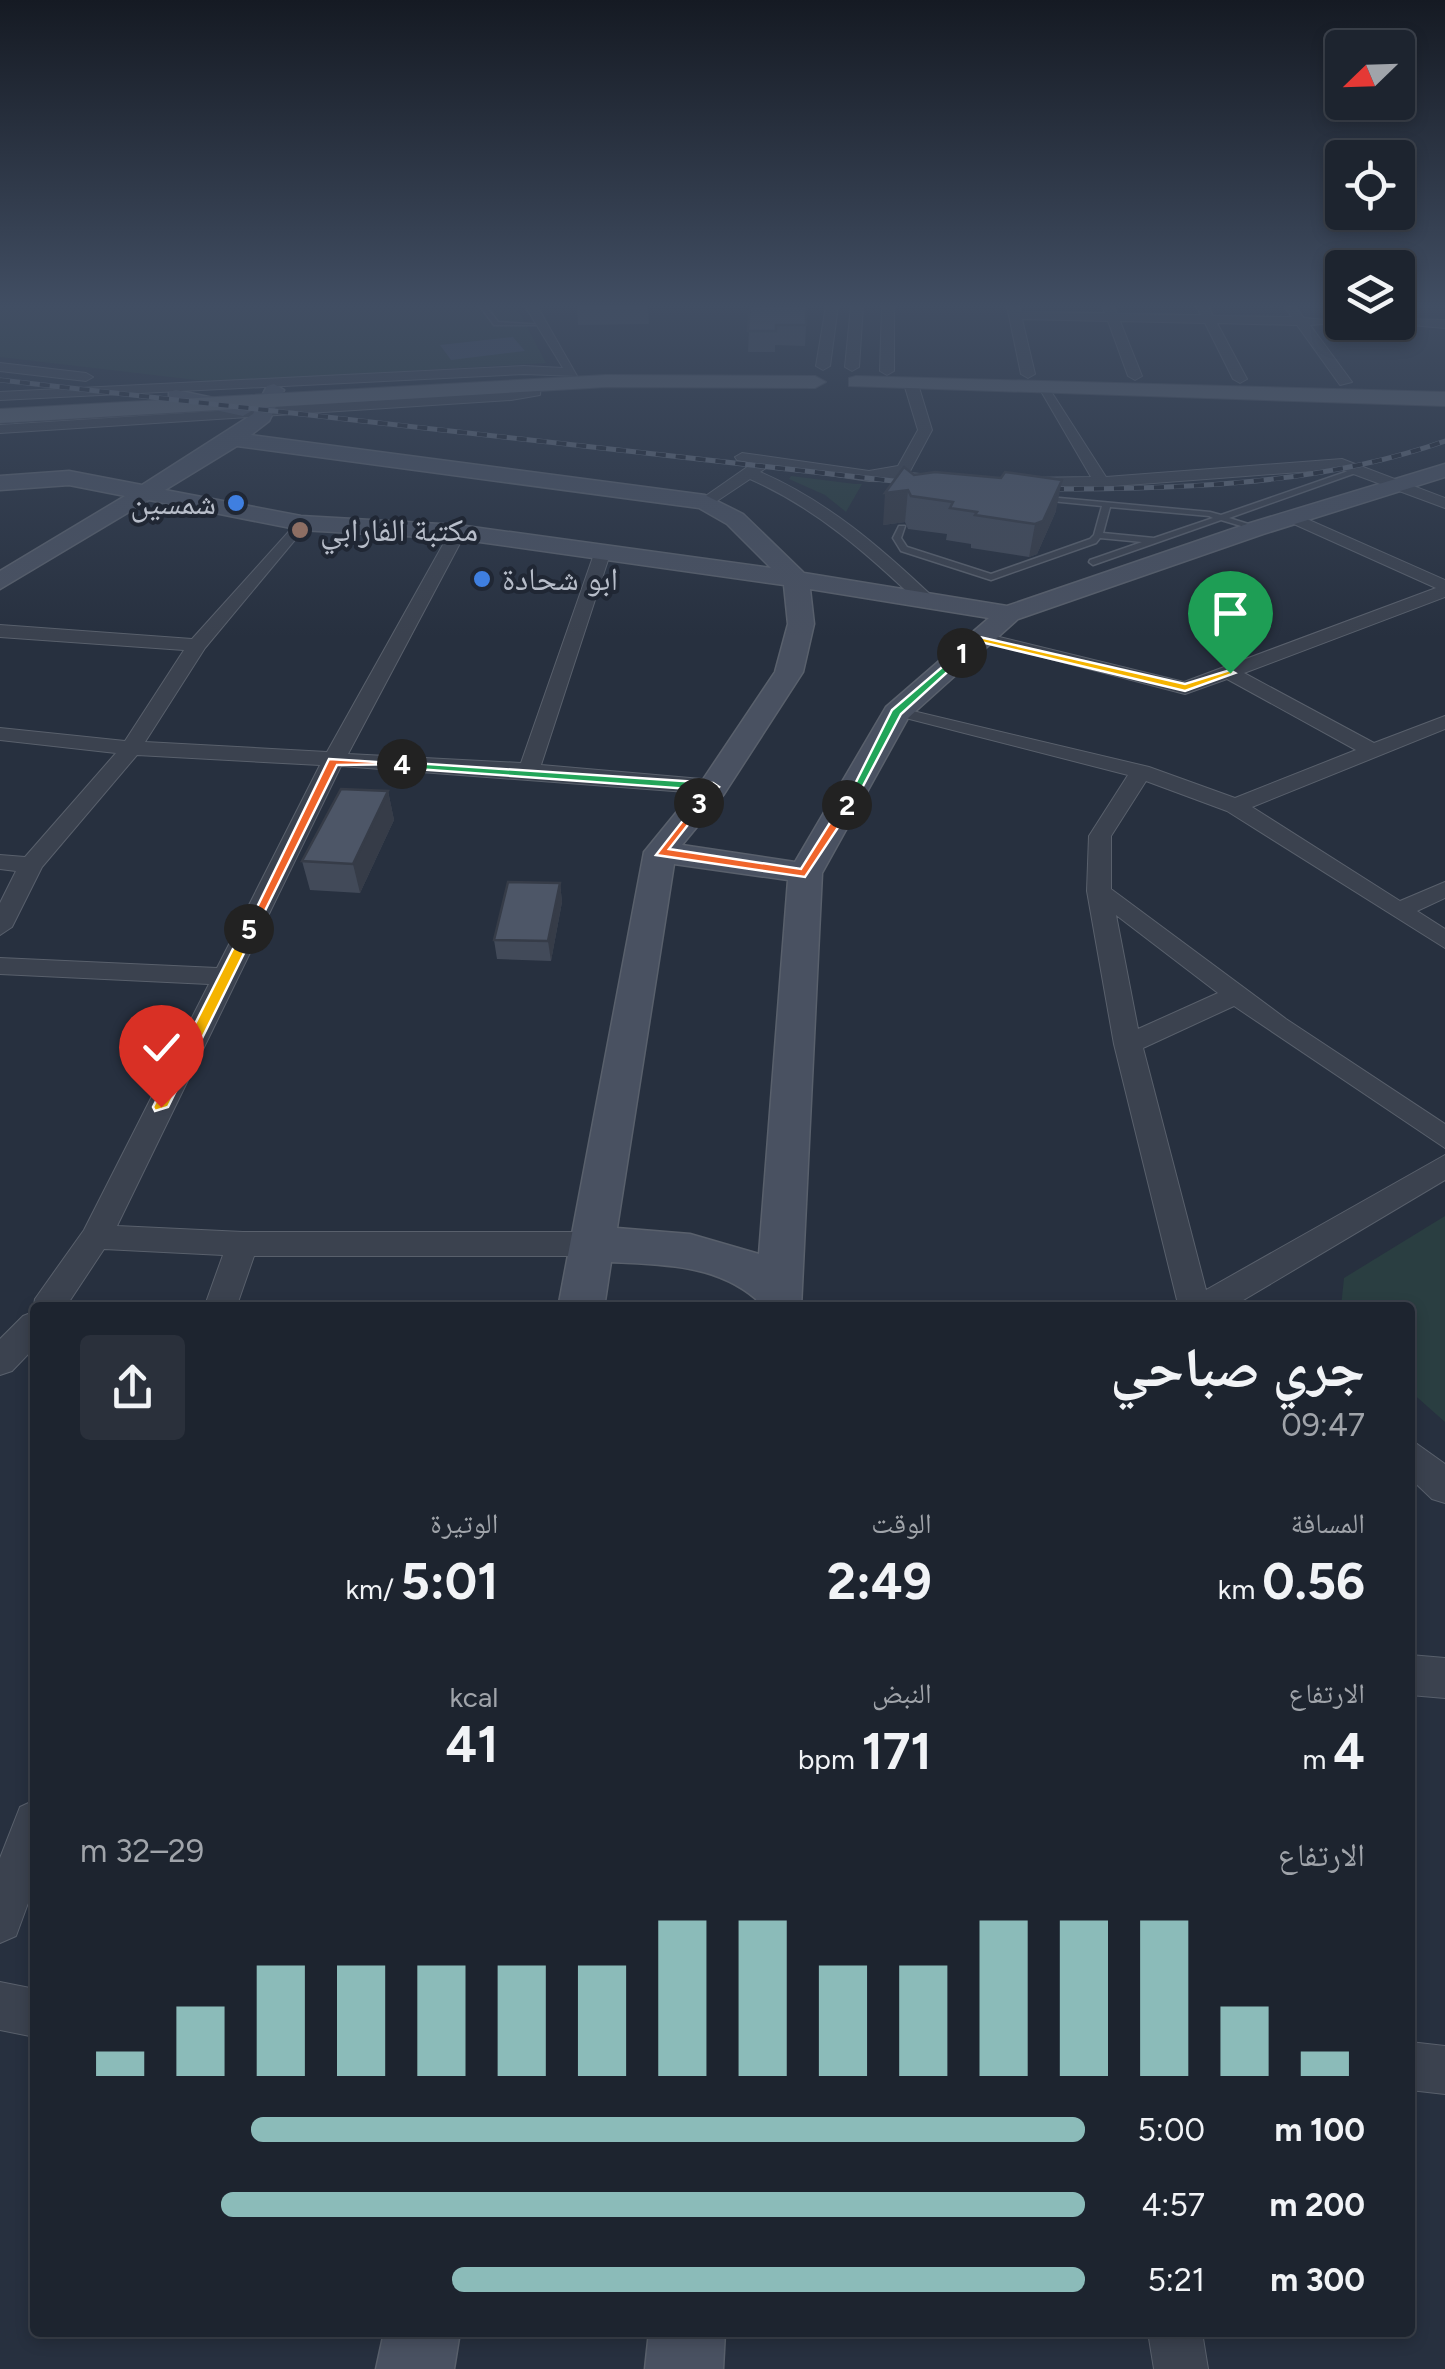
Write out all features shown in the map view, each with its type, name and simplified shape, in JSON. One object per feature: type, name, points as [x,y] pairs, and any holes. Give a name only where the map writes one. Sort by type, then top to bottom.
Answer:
[{"type":"street","points":[[0,429],[164,417]]},
{"type":"street","points":[[0,582],[149,490],[250,417]]},
{"type":"street","points":[[870,476],[904,470],[924,430],[920,417]]},
{"type":"street","points":[[1058,417],[1096,482]]},
{"type":"street","points":[[94,424],[193,435]]},
{"type":"street","points":[[223,438],[671,494],[705,502],[735,518],[796,578],[801,624],[789,672],[713,787],[660,852],[582,1302]]},
{"type":"street","points":[[742,457],[870,476],[955,480]]},
{"type":"street","points":[[705,502],[751,474],[764,460]]},
{"type":"street","points":[[1005,482],[1096,482],[1342,464],[1445,503]]},
{"type":"street","points":[[777,1299],[805,873],[896,713],[1009,614],[1255,529],[1445,470]]},
{"type":"street","points":[[751,474],[791,489],[870,547],[927,601]]},
{"type":"street","points":[[0,483],[70,478],[149,490],[301,523],[458,532],[796,578],[1009,614]]},
{"type":"street","points":[[1292,517],[1445,588]]},
{"type":"street","points":[[0,928],[30,866],[131,748],[197,645],[301,523]]},
{"type":"street","points":[[51,1302],[96,1238],[333,761],[458,532]]},
{"type":"street","points":[[529,770],[602,554]]},
{"type":"street","points":[[978,638],[1185,688],[1445,588]]},
{"type":"street","points":[[0,630],[197,645]]},
{"type":"street","points":[[1230,673],[1373,751]]},
{"type":"street","points":[[896,713],[1141,772],[1235,806],[1445,940]]},
{"type":"street","points":[[1235,806],[1442,726]]},
{"type":"street","points":[[0,734],[131,748],[529,770],[713,787]]},
{"type":"street","points":[[1141,772],[1100,836],[1100,891],[1128,1044],[1197,1302]]},
{"type":"street","points":[[660,852],[805,873]]},
{"type":"street","points":[[0,862],[30,866]]},
{"type":"street","points":[[0,878],[30,866]]},
{"type":"street","points":[[1398,910],[1445,889]]},
{"type":"street","points":[[1100,891],[1236,995],[1445,1138]]},
{"type":"street","points":[[0,966],[226,977]]},
{"type":"street","points":[[1128,1044],[1236,995]]},
{"type":"street","points":[[1209,1302],[1445,1166]]},
{"type":"street","points":[[96,1238],[243,1244],[590,1244],[728,1257],[760,1273],[777,1299]]},
{"type":"street","points":[[222,1302],[243,1244]]},
{"type":"street","points":[[0,1361],[30,1330]]},
{"type":"street","points":[[1415,1460],[1445,1488]]},
{"type":"street","points":[[1415,1675],[1445,1678]]},
{"type":"street","points":[[0,1920],[30,1836]]},
{"type":"street","points":[[0,2006],[30,2013]]},
{"type":"street","points":[[1415,2067],[1445,2070]]},
{"type":"street","points":[[415,2369],[421,2337]]},
{"type":"street","points":[[684,2369],[687,2337]]},
{"type":"street","points":[[1176,2337],[1180,2369]]},
{"type":"lane","points":[[1093,562],[1360,470]]},
{"type":"lane","points":[[902,528],[897,538],[904,550],[991,576],[1092,541],[1107,504],[1096,482]]},
{"type":"lane","points":[[1024,498],[1222,518],[1255,529]]},
{"type":"lane","points":[[1098,534],[1155,542]]},
{"type":"green space","points":[[791,476],[862,484],[846,512],[825,495],[789,479]]},
{"type":"green space","points":[[1445,1216],[1445,1422],[1415,1395],[1415,1302],[1342,1302],[1344,1278]]},
{"type":"building","points":[[904,467],[914,475],[935,472],[1001,478],[1005,472],[1062,480],[1043,521],[1035,524],[975,515],[977,512],[950,508],[953,502],[911,496],[908,490],[885,493]]},
{"type":"building","points":[[341,789],[388,791],[353,864],[302,861]]},
{"type":"building","points":[[508,882],[560,883],[548,941],[494,940]]},
{"type":"railway","points":[[323,417],[920,484]]},
{"type":"railway","points":[[1034,489],[1190,486],[1294,476],[1345,468],[1445,441]]},
{"type":"place","name":"شمسين","points":[[236,503]]},
{"type":"place","name":"مكتبة الفارابي","points":[[300,530]]},
{"type":"place","name":"ابو شحادة","points":[[482,579]]},
{"type":"route","points":[[161,1107],[333,761],[529,770],[713,787],[660,852],[805,873],[896,713],[978,638],[1185,688],[1230,673]]}]
